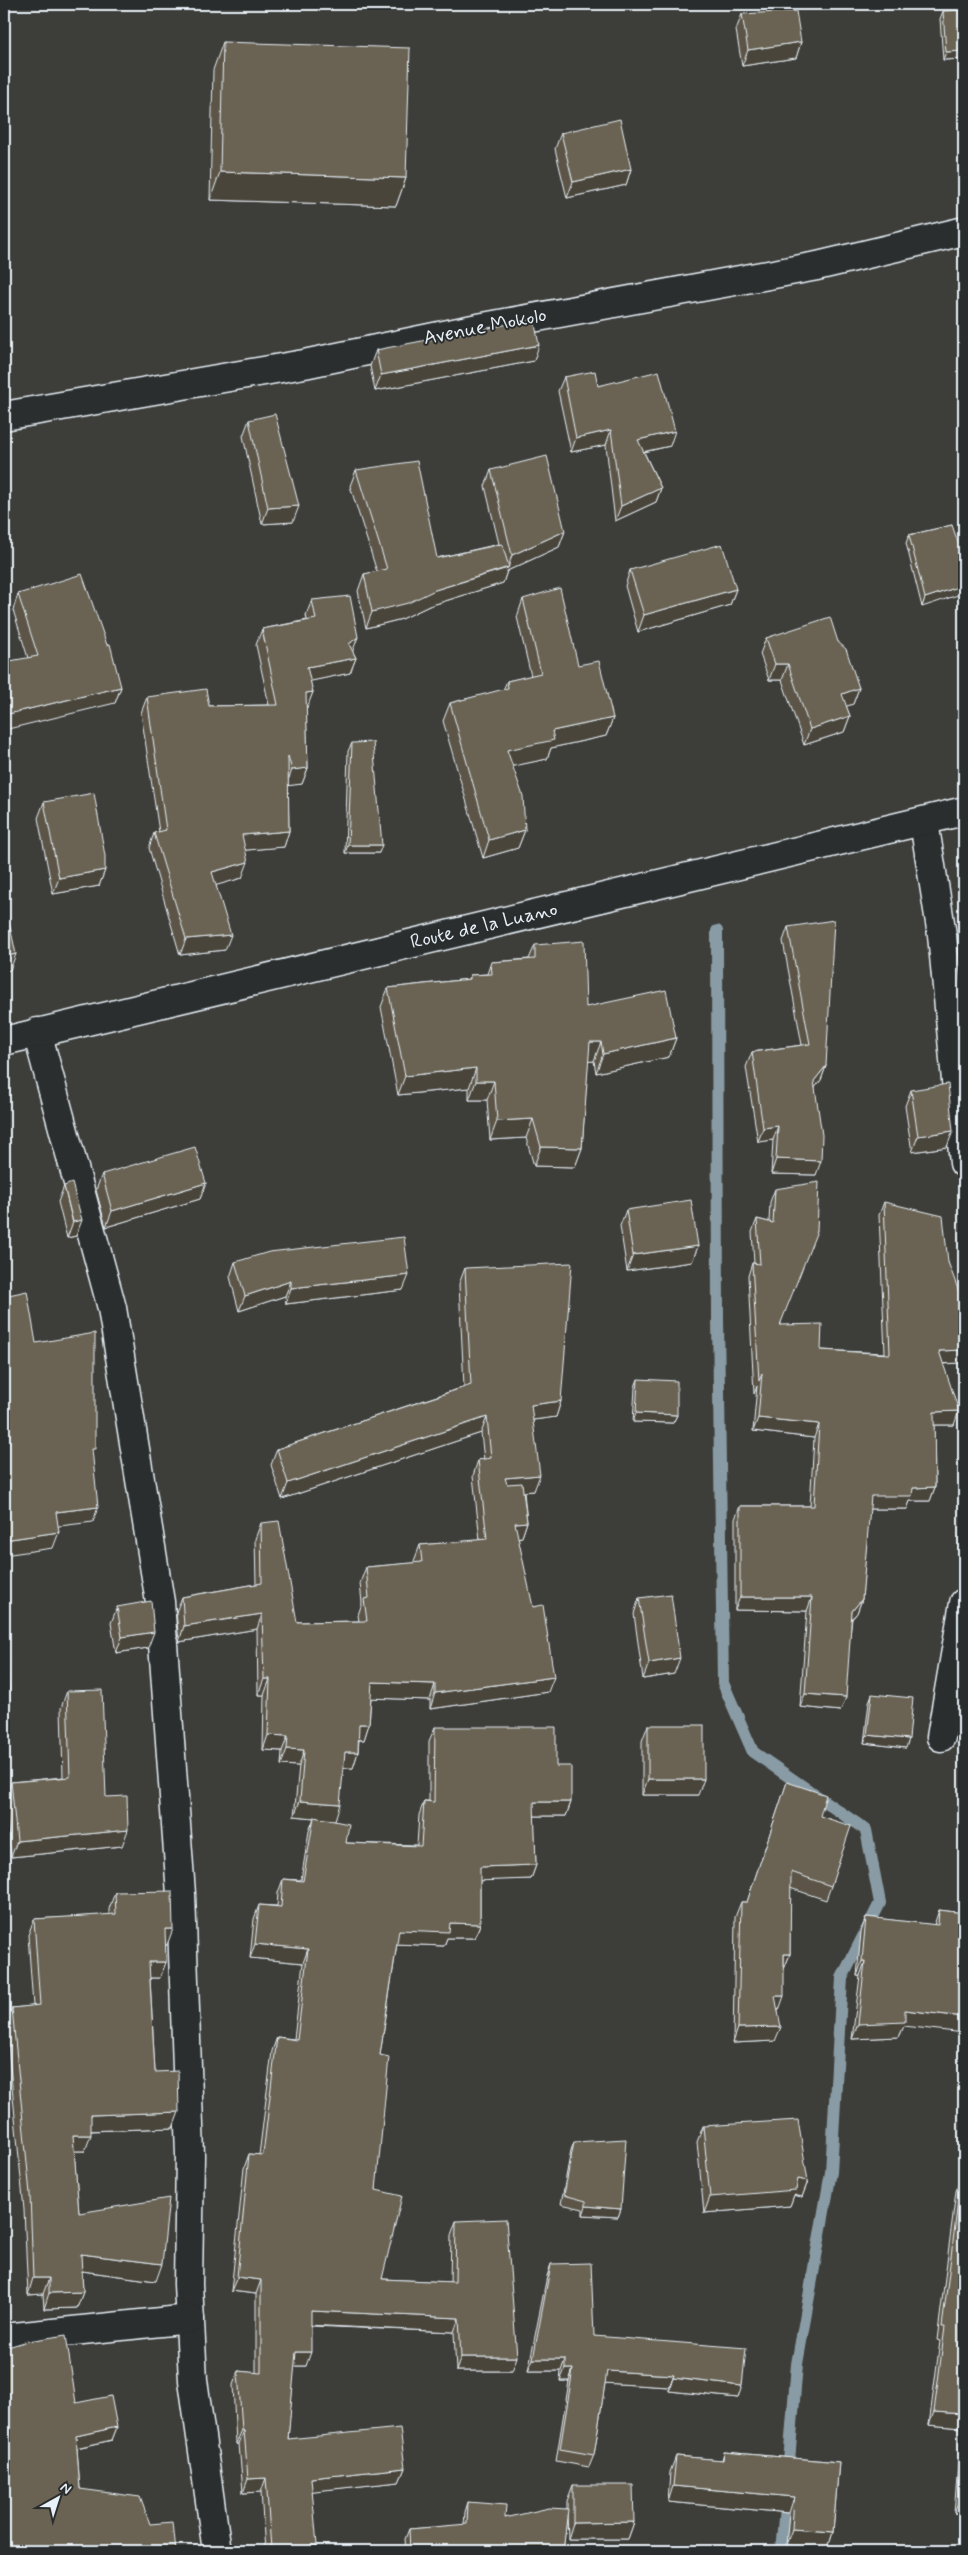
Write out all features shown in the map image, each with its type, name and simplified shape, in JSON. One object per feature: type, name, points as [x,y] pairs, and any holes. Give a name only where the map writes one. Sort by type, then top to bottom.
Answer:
[{"type":"street","name":"Avenue Mokolo","points":[[4,416],[304,364],[478,328],[817,266],[964,231]]},
{"type":"street","name":"Route de la Luano","points":[[4,1041],[964,811]]},
{"type":"street","points":[[924,822],[942,935],[964,1164]]},
{"type":"street","points":[[37,1032],[112,1308],[160,1602],[181,1894],[190,2155],[188,2220],[193,2380],[217,2551]]},
{"type":"street","points":[[941,1738],[964,1603]]},
{"type":"street","points":[[4,2338],[190,2319]]},
{"type":"building","points":[[964,10],[964,51],[946,52],[943,11]]},
{"type":"building","points":[[796,11],[801,42],[748,50],[742,14]]},
{"type":"building","points":[[223,42],[410,48],[406,178],[220,172]]},
{"type":"building","points":[[620,119],[631,169],[573,182],[561,133]]},
{"type":"building","points":[[534,319],[539,345],[381,375],[376,350]]},
{"type":"building","points":[[595,371],[598,386],[659,371],[675,431],[638,440],[661,488],[621,506],[611,430],[576,438],[564,377]]},
{"type":"building","points":[[275,414],[299,506],[268,508],[249,420]]},
{"type":"building","points":[[547,456],[565,531],[512,555],[491,470]]},
{"type":"building","points":[[417,461],[437,558],[502,544],[509,567],[435,590],[408,603],[372,612],[364,574],[387,569],[356,470]]},
{"type":"building","points":[[952,525],[964,560],[964,585],[925,598],[909,535]]},
{"type":"building","points":[[722,544],[736,589],[644,615],[630,570]]},
{"type":"building","points":[[82,574],[107,645],[110,644],[121,687],[4,715],[4,662],[38,656],[18,594]]},
{"type":"building","points":[[560,588],[578,665],[599,661],[613,718],[552,731],[554,740],[507,750],[523,796],[525,830],[489,840],[450,703],[508,688],[507,681],[541,673],[523,599]]},
{"type":"building","points":[[350,596],[358,637],[349,644],[356,658],[307,667],[313,692],[306,693],[308,768],[292,770],[288,756],[289,831],[242,835],[248,862],[212,872],[231,935],[186,939],[154,833],[166,830],[147,697],[206,689],[209,706],[278,705],[262,629],[316,619],[312,600]]},
{"type":"building","points":[[830,617],[838,642],[846,649],[859,688],[842,694],[850,716],[810,729],[788,664],[775,664],[766,638]]},
{"type":"building","points":[[373,742],[382,845],[348,845],[352,743]]},
{"type":"building","points":[[94,793],[105,856],[105,870],[59,878],[44,802]]},
{"type":"building","points":[[4,899],[16,954],[4,957]]},
{"type":"building","points":[[834,920],[826,1066],[814,1081],[822,1135],[821,1161],[776,1159],[778,1126],[763,1128],[752,1052],[810,1044],[788,927]]},
{"type":"building","points":[[584,941],[586,1007],[666,990],[676,1038],[603,1054],[601,1042],[590,1042],[582,1148],[541,1147],[533,1119],[497,1121],[494,1081],[476,1081],[476,1068],[405,1076],[388,988],[470,979],[470,975],[492,974],[491,962],[535,959],[535,945]]},
{"type":"building","points":[[948,1084],[953,1131],[918,1136],[911,1090]]},
{"type":"building","points":[[195,1147],[206,1183],[112,1211],[102,1174]]},
{"type":"building","points":[[819,1182],[817,1231],[780,1325],[822,1324],[821,1350],[890,1354],[884,1202],[943,1216],[948,1262],[962,1300],[964,1300],[964,1350],[939,1351],[959,1411],[934,1412],[935,1487],[913,1488],[912,1496],[871,1496],[862,1599],[852,1611],[846,1697],[805,1694],[812,1597],[740,1597],[740,1506],[814,1506],[819,1424],[758,1418],[762,1373],[759,1381],[752,1263],[760,1264],[757,1219],[773,1223],[775,1189]]},
{"type":"building","points":[[72,1183],[82,1220],[73,1222],[64,1186]]},
{"type":"building","points":[[691,1200],[698,1246],[633,1255],[626,1210]]},
{"type":"building","points":[[404,1237],[409,1275],[291,1288],[291,1281],[245,1296],[235,1262],[269,1252]]},
{"type":"building","points":[[572,1263],[561,1401],[531,1405],[540,1475],[505,1478],[507,1484],[522,1483],[527,1522],[515,1523],[533,1607],[543,1605],[554,1677],[435,1693],[435,1684],[372,1682],[369,1724],[359,1724],[358,1752],[345,1752],[340,1804],[300,1801],[304,1750],[287,1749],[288,1736],[268,1735],[270,1679],[264,1679],[262,1614],[184,1626],[182,1597],[262,1583],[261,1523],[279,1521],[297,1622],[367,1621],[364,1599],[369,1598],[366,1567],[422,1562],[420,1545],[487,1539],[478,1460],[491,1458],[487,1417],[288,1483],[277,1449],[471,1385],[465,1268]]},
{"type":"building","points":[[27,1291],[36,1343],[95,1333],[95,1449],[92,1449],[98,1507],[56,1512],[59,1532],[4,1540],[4,1296]]},
{"type":"building","points":[[638,1379],[677,1381],[677,1415],[636,1413]]},
{"type":"building","points":[[4,1591],[10,1706],[4,1707]]},
{"type":"building","points":[[671,1594],[680,1658],[649,1663],[639,1598]]},
{"type":"building","points":[[151,1601],[154,1632],[122,1637],[117,1607]]},
{"type":"building","points":[[102,1690],[106,1797],[127,1796],[128,1830],[17,1841],[11,1782],[70,1777],[67,1691]]},
{"type":"building","points":[[872,1694],[913,1698],[909,1739],[867,1735]]},
{"type":"building","points":[[648,1725],[704,1725],[704,1779],[648,1779]]},
{"type":"building","points":[[435,1727],[556,1727],[556,1766],[571,1766],[571,1802],[534,1802],[536,1865],[480,1867],[480,1924],[450,1923],[449,1932],[399,1930],[380,2055],[389,2057],[376,2190],[402,2196],[382,2279],[455,2282],[456,2221],[506,2219],[517,2357],[461,2357],[459,2318],[311,2311],[311,2352],[296,2352],[288,2439],[400,2428],[405,2468],[311,2478],[317,2545],[271,2549],[266,2478],[248,2479],[238,2371],[261,2373],[261,2280],[237,2277],[249,2154],[263,2155],[277,2037],[297,2040],[308,1949],[255,1944],[259,1905],[281,1907],[283,1879],[303,1881],[314,1817],[349,1824],[346,1843],[421,1846],[424,1801],[434,1802]]},
{"type":"building","points":[[787,1782],[826,1795],[820,1816],[851,1826],[831,1886],[791,1872],[790,1954],[784,1954],[784,1996],[775,1996],[781,2027],[738,2028],[741,1902],[747,1902]]},
{"type":"building","points":[[172,1891],[173,1929],[165,1929],[166,1962],[149,1962],[155,2072],[178,2071],[179,2112],[91,2115],[91,2135],[73,2135],[79,2213],[169,2198],[162,2264],[81,2254],[83,2292],[49,2293],[49,2278],[33,2278],[30,2194],[12,2008],[40,2005],[34,1919],[116,1914],[115,1892]]},
{"type":"building","points":[[939,1910],[964,1913],[964,2017],[905,2010],[905,2022],[858,2024],[865,1961],[862,1961],[866,1917],[938,1925]]},
{"type":"building","points":[[798,2120],[808,2181],[798,2179],[796,2190],[710,2197],[703,2126]]},
{"type":"building","points":[[626,2139],[621,2209],[586,2206],[586,2201],[564,2195],[574,2142]]},
{"type":"building","points":[[961,2178],[964,2178],[964,2414],[934,2412],[945,2327],[942,2327]]},
{"type":"building","points":[[591,2263],[594,2336],[746,2348],[742,2386],[673,2378],[674,2375],[607,2371],[594,2455],[560,2449],[573,2369],[565,2369],[565,2359],[533,2359],[551,2264]]},
{"type":"building","points":[[66,2335],[76,2403],[111,2396],[117,2427],[76,2436],[80,2489],[140,2497],[150,2524],[172,2522],[175,2551],[4,2551],[4,2545],[8,2544],[4,2506],[4,2348],[28,2341]]},
{"type":"building","points":[[964,2439],[964,2500],[959,2500]]},
{"type":"building","points":[[724,2452],[839,2462],[833,2532],[792,2529],[794,2497],[673,2486],[676,2456],[723,2460]]},
{"type":"building","points":[[573,2485],[633,2485],[634,2522],[573,2523]]},
{"type":"building","points":[[468,2502],[506,2505],[505,2518],[549,2508],[568,2509],[563,2551],[410,2551],[409,2529],[467,2524]]},
{"type":"waterway","points":[[717,931],[718,1319],[723,1683],[753,1752],[866,1830],[880,1903],[842,1978],[831,2172],[797,2364],[788,2474]]},
{"type":"waterway","points":[[781,2551],[786,2496]]}]
